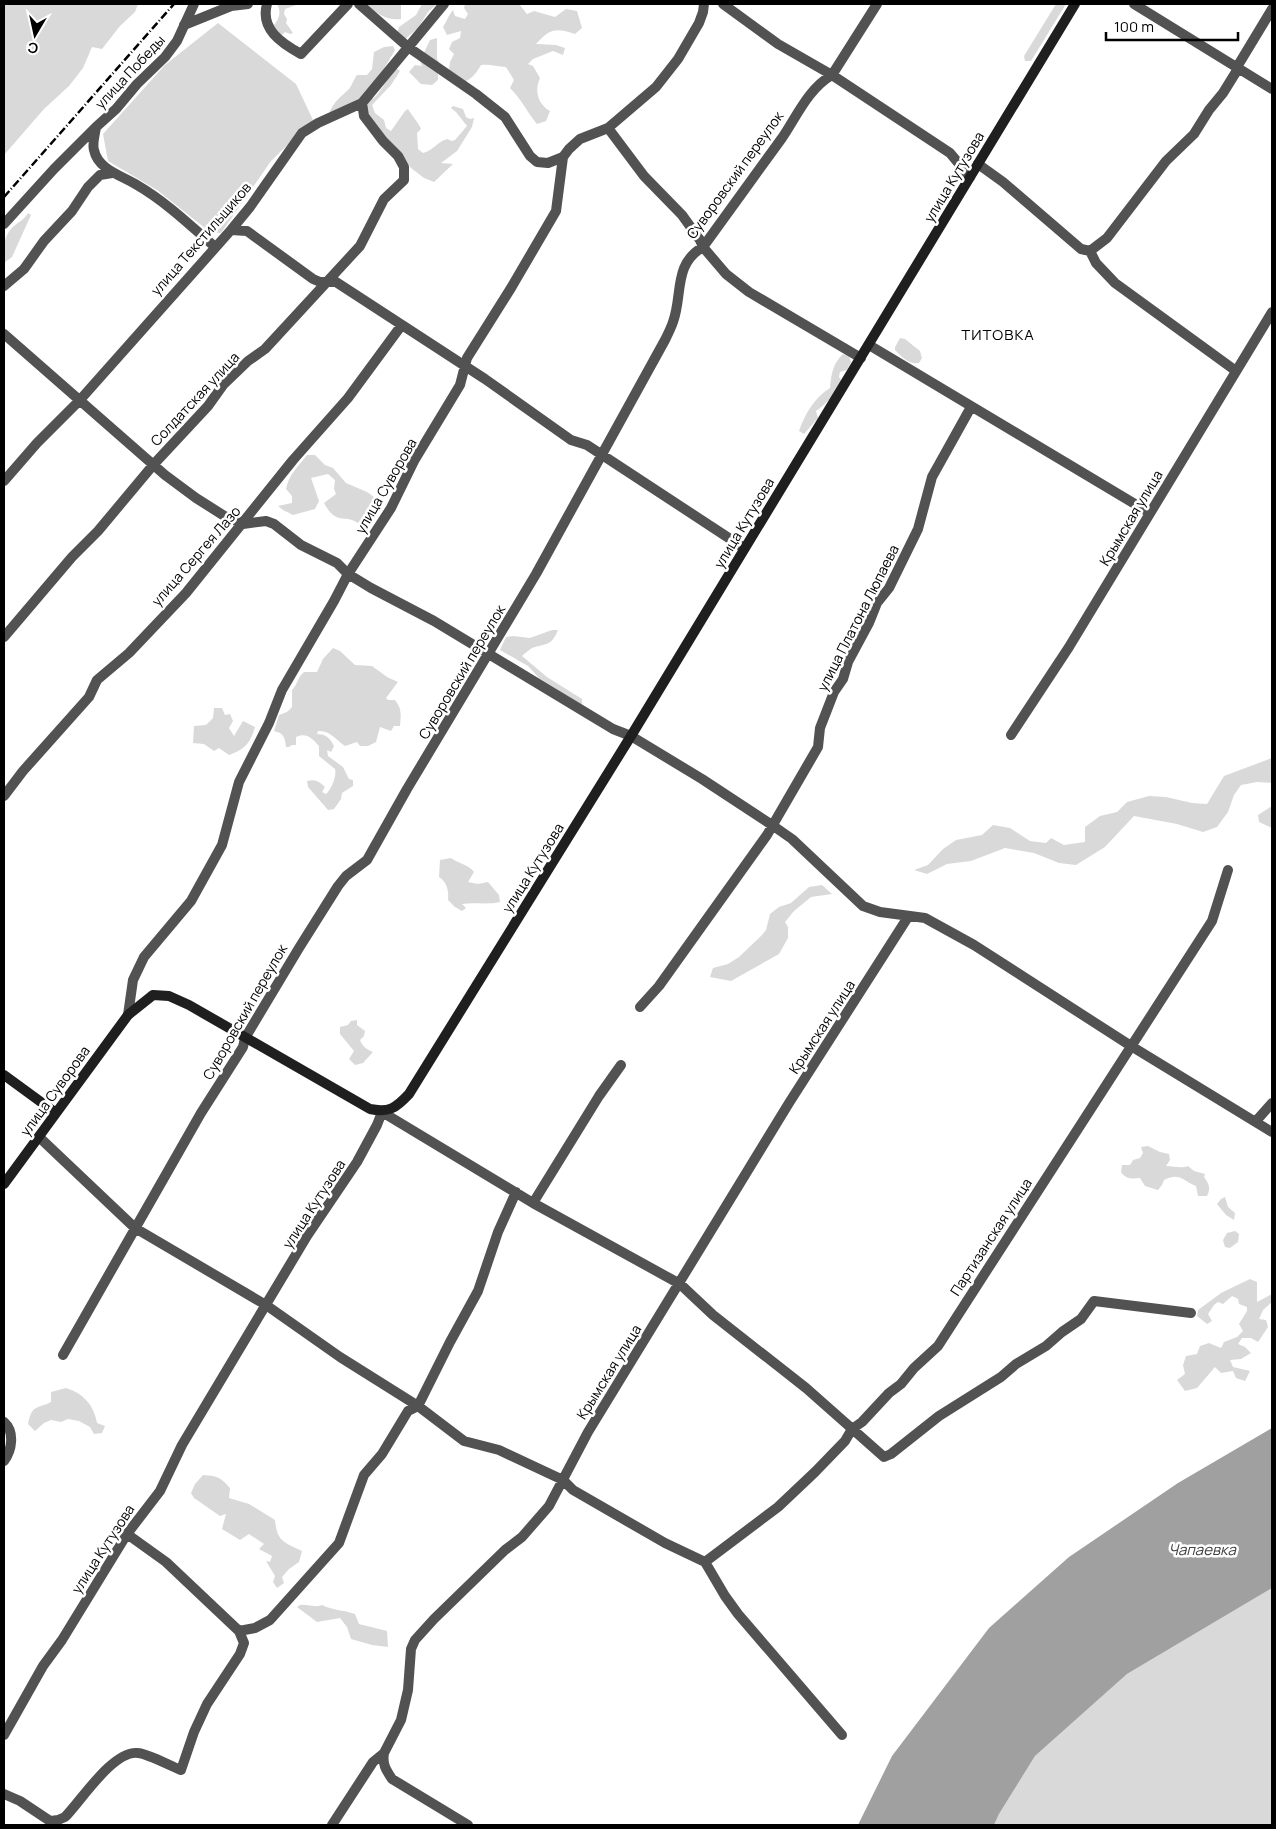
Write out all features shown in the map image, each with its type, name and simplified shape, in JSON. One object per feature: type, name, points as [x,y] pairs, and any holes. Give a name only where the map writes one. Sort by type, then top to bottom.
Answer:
[{"type":"street","name":"улица Победы","points":[[112,173],[101,162],[94,150],[96,127],[116,109],[137,84],[165,57],[177,41],[194,4]]},
{"type":"street","points":[[184,25],[232,6],[248,4]]},
{"type":"street","points":[[267,4],[265,21],[270,30],[286,46],[301,54],[348,4]]},
{"type":"street","points":[[359,4],[408,48],[476,94],[505,117],[530,156],[537,162],[548,163],[563,157],[580,139],[608,128],[656,88],[678,59],[699,23],[704,4]]},
{"type":"street","name":"улица Текстильщиков","points":[[4,481],[37,443],[79,401],[231,230],[250,207],[302,133],[318,122],[362,103],[444,4]]},
{"type":"street","points":[[723,4],[778,44],[832,76],[950,153],[970,177]]},
{"type":"street","name":"Суворовский переулок","points":[[63,1355],[201,1114],[243,1047],[245,1038],[298,948],[338,886],[346,876],[367,860],[407,789],[536,574],[665,340],[674,321],[678,289],[687,262],[694,253],[703,247],[783,136],[812,92],[821,82],[832,76],[877,4]]},
{"type":"street","name":"улица Кутузова","points":[[4,1735],[43,1666],[62,1640],[126,1534],[160,1491],[182,1445],[307,1236],[357,1162],[382,1112],[398,1106],[409,1094],[869,345],[1075,4]]},
{"type":"street","points":[[1134,4],[1272,89]]},
{"type":"street","points":[[978,164],[1003,182],[1081,249],[1090,251],[1107,238],[1166,161],[1194,134],[1236,72],[1237,66],[1272,9]]},
{"type":"street","name":"Солдатская улица","points":[[4,637],[72,557],[98,531],[154,464],[208,406],[236,372],[265,349],[360,246],[384,199],[404,180],[404,167],[398,156],[383,141],[364,116],[362,103]]},
{"type":"street","points":[[4,224],[54,169],[96,127]]},
{"type":"street","points":[[608,128],[644,176],[682,215],[703,247],[726,274],[749,292],[861,358]]},
{"type":"street","name":"улица Суворова","points":[[128,1015],[133,980],[144,957],[191,901],[222,845],[239,782],[270,722],[282,690],[348,574],[392,508],[414,461],[443,416],[460,385],[464,366],[486,326],[511,288],[556,211],[563,157]]},
{"type":"street","points":[[4,286],[24,269],[44,241],[72,211],[88,187],[100,175],[112,173],[139,186],[166,204],[216,247]]},
{"type":"street","points":[[231,230],[247,231],[313,279],[320,282],[336,282],[485,379],[571,440],[587,445],[744,548]]},
{"type":"street","points":[[1090,251],[1096,263],[1115,283],[1236,371]]},
{"type":"street","name":"Крымская улица","points":[[1011,736],[1069,647],[1272,312]]},
{"type":"street","name":"улица Сергея Лазо","points":[[4,796],[23,771],[89,697],[97,680],[129,654],[186,593],[293,460],[348,398],[401,326]]},
{"type":"street","points":[[4,334],[165,475],[226,517],[243,524],[266,522],[274,524],[301,545],[337,563],[348,574],[371,588],[434,620],[613,729],[630,736],[702,779],[772,824],[792,839],[864,906],[880,912],[925,918],[974,945],[1131,1046],[1272,1132]]},
{"type":"street","points":[[869,345],[1150,513]]},
{"type":"street","name":"улица Платона Люпаева","points":[[640,1007],[659,986],[767,835],[818,747],[820,728],[834,692],[843,679],[848,662],[869,623],[877,603],[889,588],[918,529],[932,477],[971,407]]},
{"type":"street","name":"Партизанская улица","points":[[705,1562],[778,1507],[816,1472],[844,1441],[852,1429],[901,1384],[914,1368],[938,1346],[1212,921],[1228,870]]},
{"type":"street","name":"Крымская улица","points":[[332,1825],[374,1762],[384,1753],[400,1720],[405,1707],[411,1649],[415,1640],[504,1550],[522,1537],[550,1506],[588,1432],[789,1103],[908,917]]},
{"type":"street","name":"улица Суворова","points":[[4,1184],[128,1015],[153,994],[169,996],[189,1005],[245,1038]]},
{"type":"street","points":[[245,1038],[370,1109],[382,1112],[533,1202],[680,1284],[713,1315],[806,1388],[884,1457],[939,1416],[1046,1346],[1081,1319],[1094,1300],[1191,1313]]},
{"type":"street","points":[[533,1202],[599,1096],[621,1065]]},
{"type":"street","points":[[4,1075],[56,1113]]},
{"type":"street","points":[[1256,1121],[1272,1103]]},
{"type":"street","points":[[39,1137],[135,1228],[266,1306],[340,1357],[418,1406],[464,1441],[499,1450],[563,1480],[574,1490],[665,1543],[705,1562],[738,1614],[842,1735]]},
{"type":"street","points":[[239,1631],[255,1628],[270,1620],[339,1544],[364,1475],[382,1454],[408,1411],[418,1406],[478,1291],[498,1232],[516,1192]]},
{"type":"street","points":[[4,1422],[8,1425],[11,1440],[7,1457]]},
{"type":"street","points":[[4,1794],[20,1801],[54,1823],[65,1817],[122,1756],[140,1753],[181,1770],[194,1732],[207,1704],[240,1654],[244,1643],[239,1631],[166,1562],[126,1534]]},
{"type":"street","points":[[384,1753],[384,1768],[392,1779],[468,1825]]},
{"type":"shaded area","points":[[138,4],[135,12],[120,26],[102,49],[92,47],[83,68],[69,86],[44,109],[4,155],[4,5]]},
{"type":"shaded area","points":[[277,4],[299,4],[285,9],[286,23],[293,33],[285,32],[281,36],[274,31],[274,25],[279,15]]},
{"type":"shaded area","points":[[369,4],[401,4],[401,19],[391,19],[383,16],[368,6]]},
{"type":"shaded area","points":[[422,4],[437,4],[428,12],[418,28],[404,40],[397,33],[399,27],[416,15]]},
{"type":"shaded area","points":[[465,4],[519,4],[527,14],[534,11],[555,17],[566,9],[577,11],[582,28],[575,34],[563,30],[549,32],[536,44],[556,45],[565,48],[563,55],[553,51],[533,59],[528,64],[533,66],[540,78],[537,88],[538,97],[550,111],[546,121],[537,124],[510,88],[514,80],[506,67],[481,65],[474,75],[464,82],[449,70],[454,54],[449,49],[452,42],[460,38],[461,31],[447,35],[443,27],[453,10],[455,16],[465,19],[468,14],[464,8]]},
{"type":"shaded area","points":[[1056,4],[1066,4],[1031,61],[1025,61],[1024,56]]},
{"type":"shaded area","points":[[218,23],[296,84],[313,120],[271,161],[221,233],[210,232],[157,190],[108,161],[103,134],[165,65]]},
{"type":"shaded area","points":[[437,38],[437,59],[441,66],[438,72],[438,80],[432,85],[421,84],[409,72],[415,65],[422,66],[420,61],[430,40]]},
{"type":"shaded area","points":[[393,46],[395,50],[382,72],[372,97],[373,99],[396,68],[400,71],[391,85],[372,105],[375,113],[384,120],[386,128],[391,131],[408,109],[421,129],[417,133],[418,149],[423,153],[444,140],[455,140],[467,126],[451,108],[453,106],[463,109],[466,117],[474,118],[472,127],[457,151],[441,163],[453,164],[434,182],[424,178],[411,168],[405,159],[376,129],[359,100],[329,113],[336,102],[349,89],[357,75],[367,75],[372,69],[374,52],[384,47]]},
{"type":"shaded area","points":[[28,213],[31,215],[12,257],[4,263],[4,243],[7,234]]},
{"type":"shaded area","points":[[900,338],[905,339],[920,351],[922,358],[919,363],[909,362],[895,350]]},
{"type":"shaded area","points":[[843,354],[849,356],[851,362],[847,370],[840,372],[839,377],[842,381],[831,398],[816,411],[818,418],[804,434],[799,431],[804,419],[815,402],[830,388],[833,369]]},
{"type":"shaded area","points":[[307,455],[315,455],[325,465],[333,468],[346,483],[374,497],[371,505],[358,523],[354,520],[337,517],[328,510],[324,503],[336,494],[334,489],[335,480],[328,474],[311,478],[319,501],[315,509],[293,515],[278,506],[292,503],[292,496],[286,489],[287,484],[294,471]]},
{"type":"shaded area","points":[[767,490],[752,517],[746,515],[760,492]]},
{"type":"shaded area","points":[[552,630],[558,630],[550,642],[532,648],[522,656],[547,677],[582,699],[582,705],[539,678],[528,666],[500,650],[506,637],[530,638]]},
{"type":"shaded area","points":[[333,648],[340,651],[355,665],[372,666],[387,677],[398,682],[386,698],[388,700],[395,700],[400,709],[401,719],[400,726],[394,726],[391,731],[380,727],[376,742],[368,746],[360,746],[357,742],[345,746],[326,732],[318,731],[317,734],[327,737],[334,746],[331,752],[327,750],[328,756],[343,767],[349,779],[353,780],[353,786],[342,793],[341,799],[334,809],[328,810],[308,787],[307,781],[315,780],[321,783],[325,787],[322,792],[326,794],[333,783],[335,769],[319,756],[319,746],[309,737],[303,735],[296,737],[296,745],[286,747],[283,736],[274,731],[279,715],[287,712],[292,707],[292,690],[300,676],[304,672],[317,672],[323,659]]},
{"type":"shaded area","points":[[214,708],[222,708],[225,715],[230,714],[233,721],[229,728],[234,736],[243,721],[255,727],[249,742],[243,748],[229,755],[219,748],[214,751],[204,744],[193,743],[194,726],[206,725],[213,718]]},
{"type":"shaded area","points":[[1272,758],[1272,783],[1257,782],[1241,785],[1234,795],[1228,812],[1217,827],[1203,832],[1177,824],[1134,816],[1105,847],[1076,865],[1059,863],[1034,853],[1005,848],[971,861],[947,864],[927,874],[914,870],[928,865],[943,849],[956,840],[982,835],[993,825],[1010,828],[1030,841],[1046,843],[1051,838],[1064,845],[1085,842],[1085,827],[1100,816],[1117,812],[1127,802],[1149,796],[1207,804],[1224,776]]},
{"type":"shaded area","points":[[1272,806],[1272,828],[1259,822],[1258,815]]},
{"type":"shaded area","points":[[451,858],[469,867],[474,872],[468,882],[478,884],[488,882],[499,895],[500,902],[462,904],[466,908],[462,911],[455,907],[448,900],[447,887],[439,877],[440,860]]},
{"type":"shaded area","points":[[822,885],[832,894],[811,897],[794,911],[785,922],[788,927],[788,938],[779,954],[731,981],[710,977],[713,968],[728,964],[739,957],[762,935],[766,930],[770,914],[779,907],[791,903],[809,887]]},
{"type":"shaded area","points":[[357,1020],[357,1025],[365,1031],[364,1036],[360,1040],[361,1042],[365,1048],[373,1052],[363,1063],[355,1065],[349,1059],[354,1051],[340,1034],[340,1027]]},
{"type":"shaded area","points":[[1148,1146],[1169,1154],[1170,1160],[1166,1166],[1188,1166],[1194,1171],[1205,1174],[1204,1177],[1209,1188],[1207,1196],[1198,1196],[1196,1186],[1177,1177],[1164,1180],[1158,1190],[1145,1186],[1140,1178],[1125,1176],[1121,1172],[1122,1165],[1130,1165],[1133,1160],[1140,1158],[1143,1153],[1141,1147]]},
{"type":"shaded area","points":[[1225,1197],[1228,1207],[1235,1213],[1234,1220],[1226,1215],[1217,1204]]},
{"type":"shaded area","points":[[1235,1231],[1239,1234],[1238,1242],[1230,1248],[1225,1247],[1223,1240],[1227,1233]]},
{"type":"shaded area","points":[[1250,1279],[1257,1282],[1257,1302],[1272,1294],[1272,1302],[1263,1310],[1259,1319],[1266,1320],[1268,1327],[1258,1342],[1251,1338],[1242,1338],[1238,1344],[1245,1347],[1251,1353],[1241,1359],[1230,1360],[1233,1367],[1250,1371],[1245,1381],[1236,1378],[1233,1371],[1221,1373],[1215,1367],[1197,1388],[1185,1391],[1177,1380],[1185,1374],[1183,1365],[1186,1356],[1197,1354],[1200,1346],[1209,1343],[1221,1348],[1224,1342],[1237,1337],[1243,1331],[1239,1324],[1247,1311],[1247,1307],[1239,1304],[1238,1299],[1232,1296],[1223,1304],[1218,1302],[1214,1305],[1208,1314],[1212,1321],[1207,1324],[1197,1316],[1198,1310],[1221,1293]]},
{"type":"shaded area","points":[[66,1388],[78,1393],[87,1401],[96,1417],[97,1423],[105,1426],[102,1433],[94,1434],[90,1427],[79,1421],[68,1419],[61,1422],[51,1420],[35,1431],[28,1424],[33,1410],[51,1402],[51,1392]]},
{"type":"shaded area","points":[[203,1475],[221,1479],[230,1488],[229,1498],[249,1504],[275,1520],[282,1540],[302,1551],[299,1562],[282,1577],[284,1583],[277,1588],[273,1582],[275,1576],[266,1561],[270,1562],[272,1556],[259,1549],[264,1544],[249,1534],[240,1540],[222,1529],[226,1514],[220,1516],[194,1498],[191,1493],[195,1484]]},
{"type":"shaded area","points":[[1272,1588],[1272,1825],[994,1825],[1035,1756],[1127,1674]]},
{"type":"shaded area","points":[[300,1605],[322,1605],[355,1614],[359,1624],[387,1631],[388,1647],[351,1639],[347,1627],[340,1618],[317,1622],[297,1607]]},
{"type":"water","name":"Чапаевка","points":[[1272,1428],[1272,1588],[1127,1674],[1035,1756],[994,1825],[858,1825],[892,1756],[989,1628],[1069,1557],[1178,1483]]},
{"type":"railway","points":[[4,197],[174,4]]},
{"type":"district","name":"ТИТОВКА","points":[[998,335]]}]
